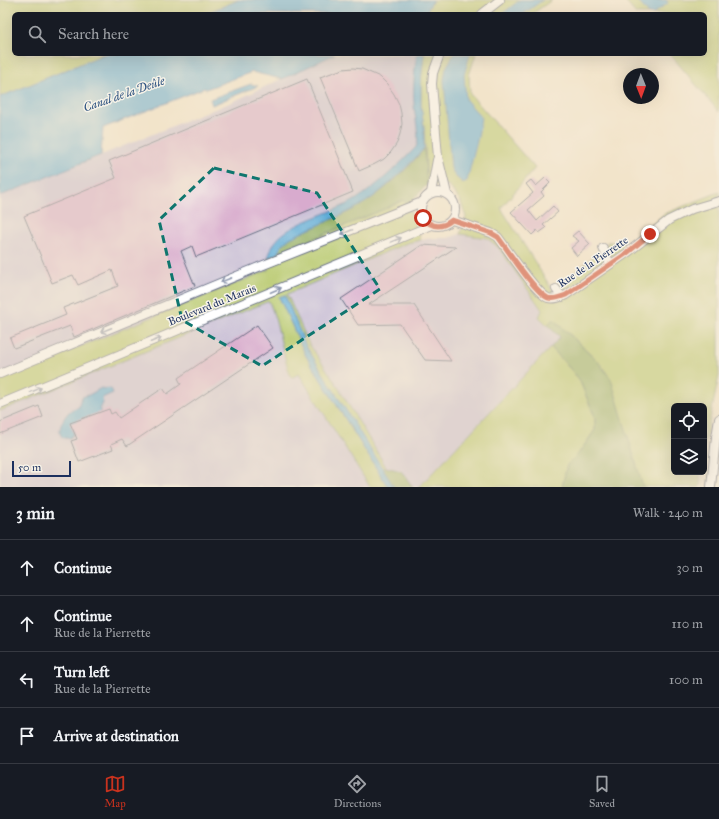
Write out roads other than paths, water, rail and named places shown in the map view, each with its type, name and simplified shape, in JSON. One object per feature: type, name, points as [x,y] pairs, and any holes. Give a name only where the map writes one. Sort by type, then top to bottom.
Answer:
[{"type":"street","points":[[485,12],[500,0]]},
{"type":"street","points":[[439,56],[433,73],[432,84],[438,157],[447,194],[454,203],[455,209],[452,220],[442,226],[432,225],[423,218],[421,207],[422,202],[432,193],[437,192],[447,194]]},
{"type":"street","points":[[432,193],[438,157]]},
{"type":"street","name":"Rue de la Pierrette","points":[[452,220],[491,233],[498,237],[538,290],[547,298],[551,299],[566,295],[627,253],[669,220],[692,209],[719,201]]},
{"type":"street","name":"Boulevard du Marais","points":[[0,374],[255,268],[422,202]]},
{"type":"street","name":"Boulevard du Marais","points":[[0,404],[432,225]]},
{"type":"street","points":[[603,248],[610,264]]},
{"type":"street","points":[[556,289],[562,297]]},
{"type":"street","points":[[711,487],[719,420]]},
{"type":"street","points":[[713,471],[716,487]]},
{"type":"water","points":[[239,0],[433,0],[426,12],[209,12]]},
{"type":"water","points":[[520,0],[543,0],[526,12],[505,12]]},
{"type":"water","points":[[637,0],[666,0],[668,3],[656,12],[647,12]]},
{"type":"water","name":"Canal de la Deûle","points":[[100,56],[331,56],[282,79],[252,72],[206,89],[204,88],[103,128],[101,155],[0,196],[0,97]]},
{"type":"water","points":[[417,56],[424,56],[421,81],[421,106],[424,127],[424,148],[421,152],[391,182],[367,201],[350,211],[290,238],[282,245],[277,254],[268,258],[276,241],[291,228],[355,200],[372,188],[402,162],[416,147],[418,132],[414,109],[414,73]]},
{"type":"water","points":[[453,56],[469,56],[464,75],[466,100],[481,117],[478,137],[467,181],[463,183],[455,176],[451,168],[444,80],[446,68]]},
{"type":"water","points":[[251,84],[258,86],[212,105],[210,99]]},
{"type":"water","points":[[285,295],[306,346],[394,487],[388,487],[306,356],[279,297]]},
{"type":"water","points":[[101,388],[110,388],[113,393],[102,398],[103,403],[100,413],[71,423],[74,434],[70,438],[64,438],[60,431],[66,416],[73,409],[79,407],[82,397]]}]
